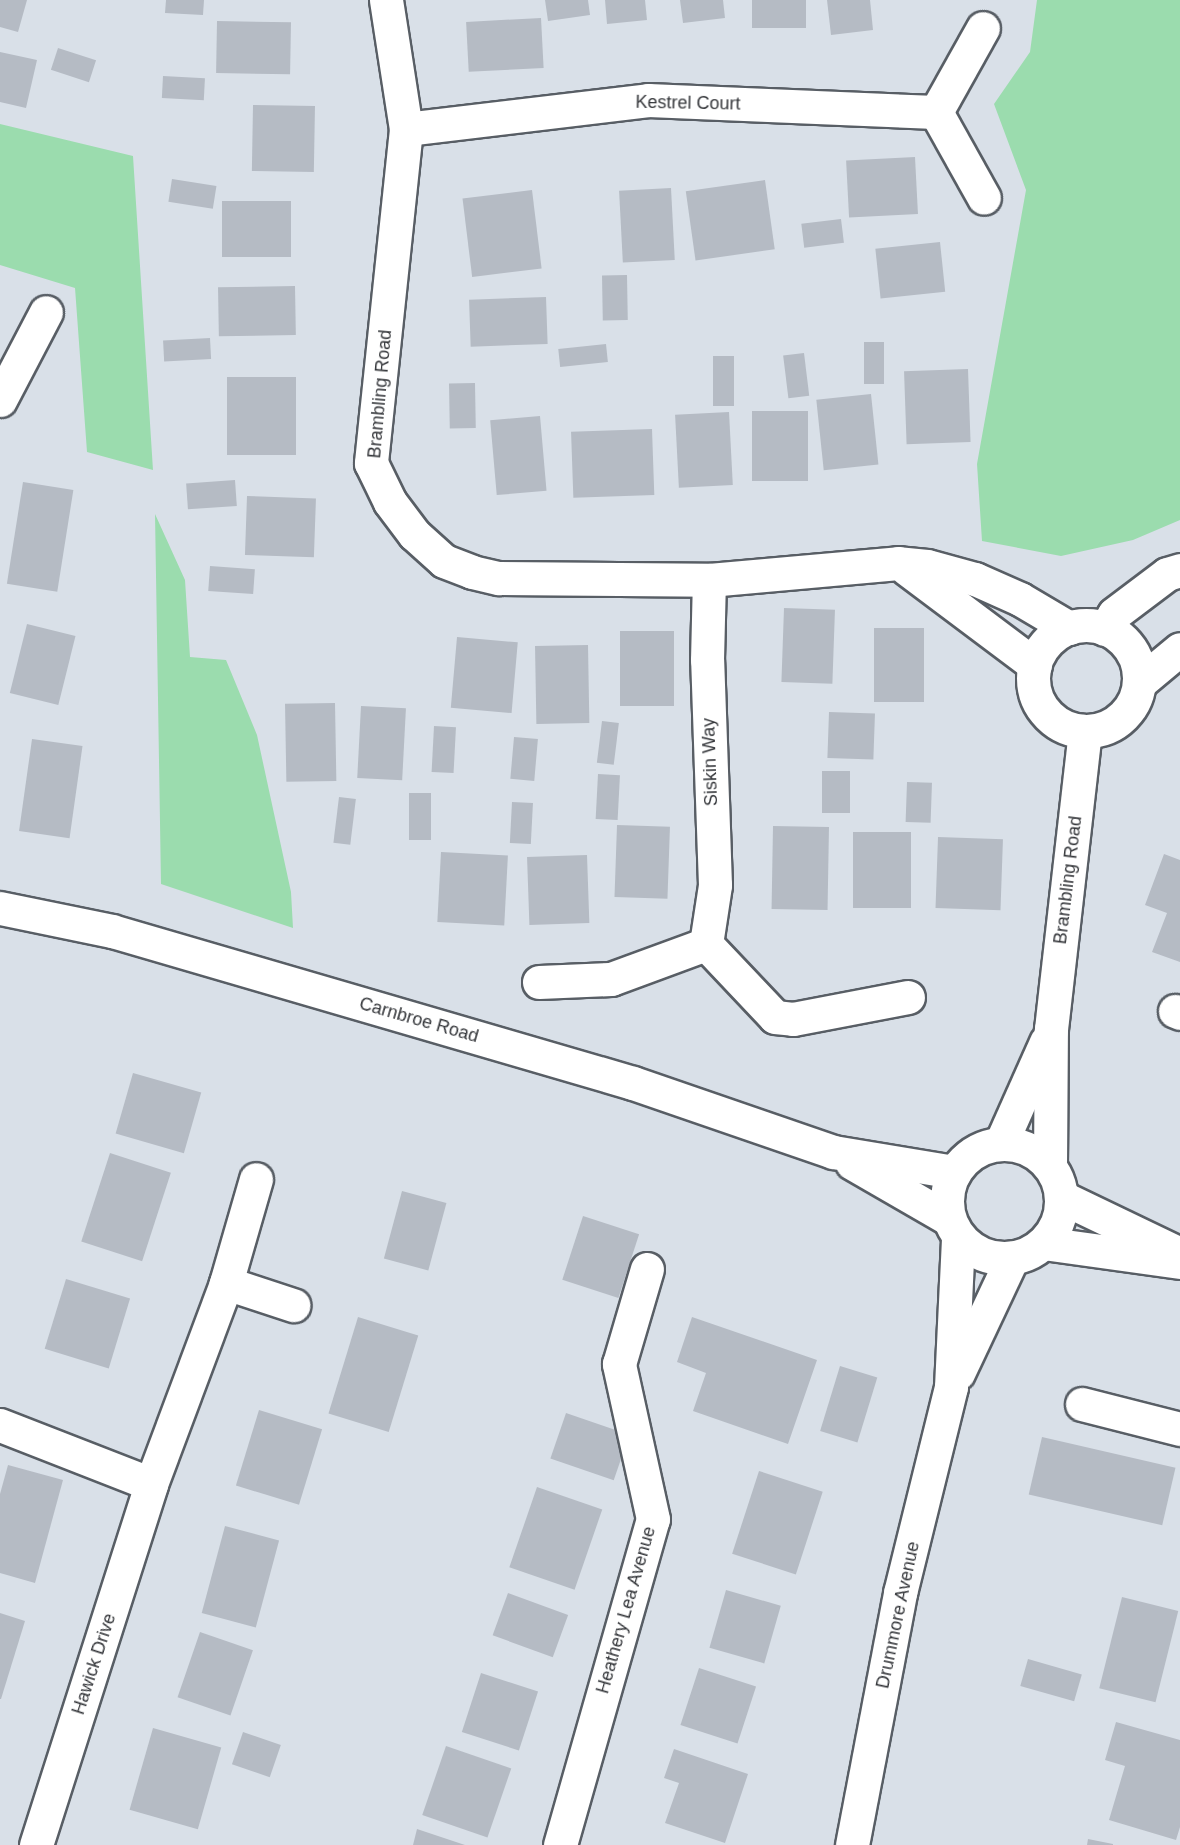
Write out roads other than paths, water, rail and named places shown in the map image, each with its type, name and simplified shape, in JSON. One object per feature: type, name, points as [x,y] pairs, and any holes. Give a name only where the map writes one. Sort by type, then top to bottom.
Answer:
[{"type":"street","name":"Brambling Road","points":[[386,0],[406,129],[372,463],[390,502],[414,534],[444,561],[472,572],[499,578],[709,580],[898,563],[927,566],[975,579],[1020,599],[1069,628]]},
{"type":"street","points":[[983,28],[936,112],[984,198]]},
{"type":"street","name":"Kestrel Court","points":[[406,129],[648,100],[936,112]]},
{"type":"street","points":[[0,400],[46,312]]},
{"type":"street","points":[[898,563],[1035,665]]},
{"type":"street","points":[[1105,629],[1114,614],[1167,574],[1180,570]]},
{"type":"street","name":"Siskin Way","points":[[705,944],[714,885],[706,660],[709,580]]},
{"type":"street","points":[[1087,625],[1105,629],[1128,645],[1137,661],[1139,684],[1134,701],[1117,722],[1100,730],[1085,731],[1067,728],[1046,712],[1036,697],[1033,678],[1035,665],[1043,649],[1053,637],[1069,628],[1087,625]]},
{"type":"street","points":[[1139,684],[1180,649]]},
{"type":"street","name":"Brambling Road","points":[[1050,1165],[1051,1029],[1085,731]]},
{"type":"street","name":"Carnbroe Road","points":[[0,908],[112,931],[622,1079],[833,1152],[954,1172]]},
{"type":"street","points":[[539,982],[611,979],[705,944],[775,1017],[793,1019],[908,997]]},
{"type":"street","name":"Brambling Road","points":[[1001,1143],[1051,1029]]},
{"type":"street","points":[[1001,1143],[1016,1144],[1034,1152],[1050,1165],[1057,1178],[1061,1197],[1056,1227],[1043,1243],[1027,1254],[1012,1258],[993,1258],[981,1255],[953,1228],[946,1191],[954,1172],[969,1154],[987,1145],[1001,1143]]},
{"type":"street","name":"Carnbroe Road","points":[[833,1152],[953,1228]]},
{"type":"street","name":"Hawick Drive","points":[[36,1845],[151,1484],[226,1283],[256,1179]]},
{"type":"street","points":[[1061,1197],[1180,1254]]},
{"type":"street","name":"Drummore Avenue","points":[[951,1387],[953,1228]]},
{"type":"street","points":[[1043,1243],[1180,1262]]},
{"type":"street","name":"Drummore Avenue","points":[[852,1845],[900,1593],[951,1387],[1012,1258]]},
{"type":"street","name":"Heathery Lea Avenue","points":[[560,1845],[653,1519],[619,1364],[647,1269]]},
{"type":"street","points":[[226,1283],[293,1305]]},
{"type":"street","points":[[1082,1404],[1180,1429]]},
{"type":"street","points":[[0,1425],[151,1484]]}]
